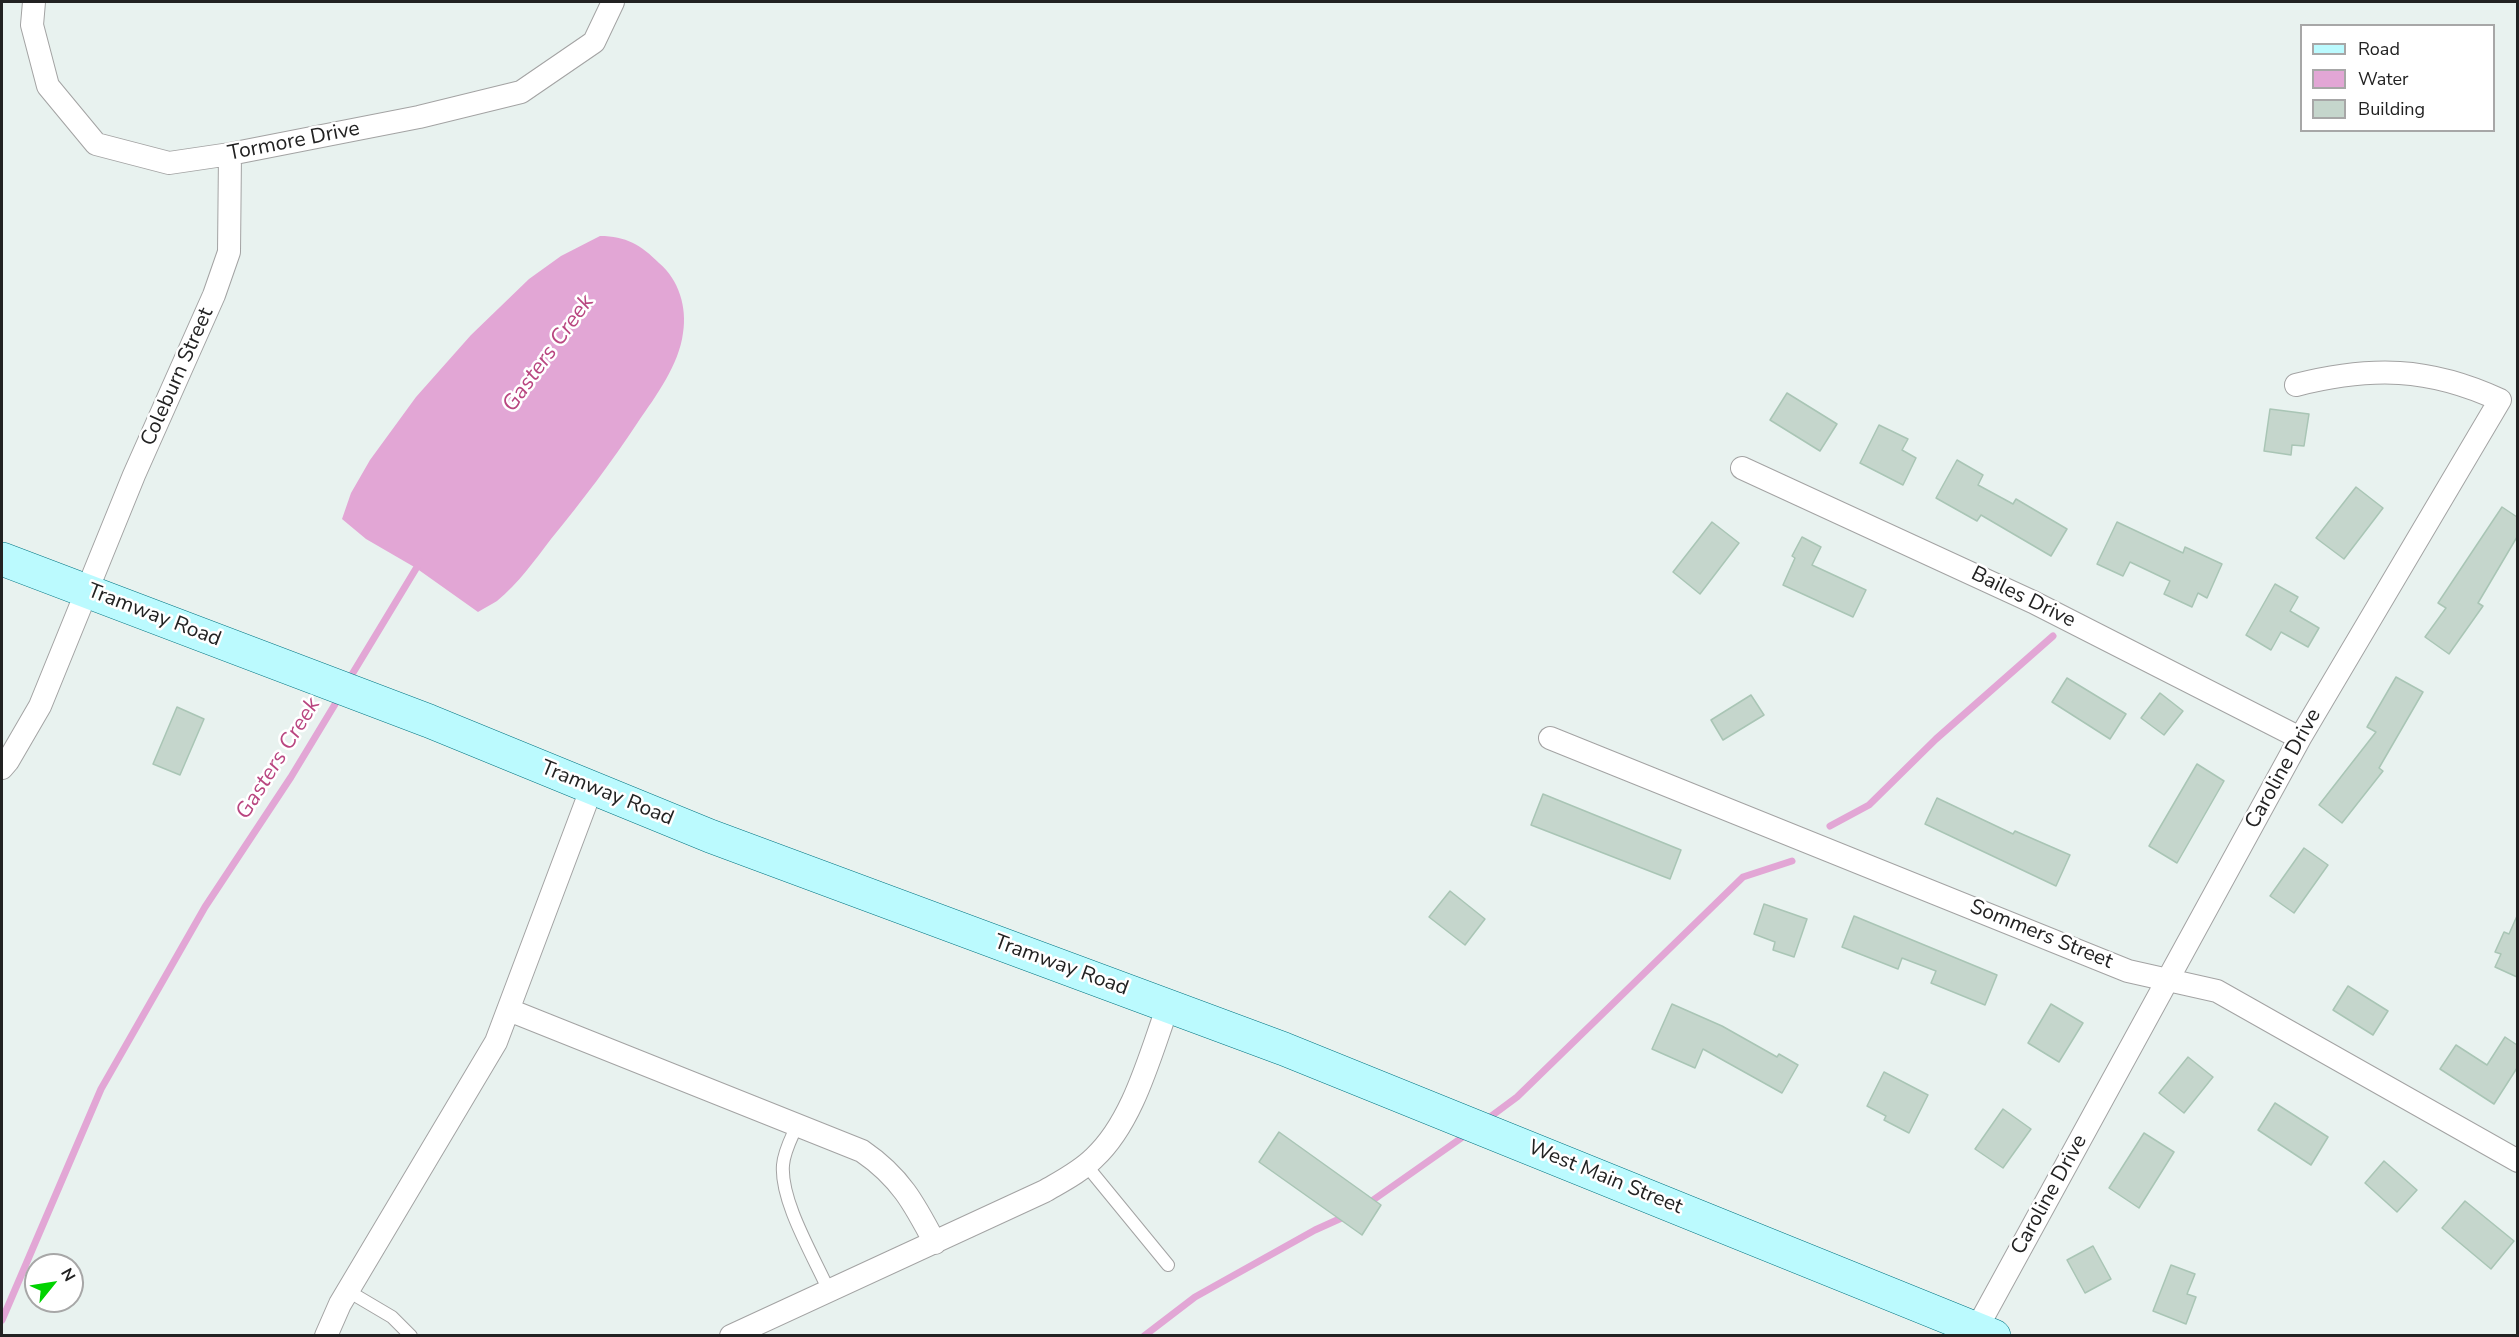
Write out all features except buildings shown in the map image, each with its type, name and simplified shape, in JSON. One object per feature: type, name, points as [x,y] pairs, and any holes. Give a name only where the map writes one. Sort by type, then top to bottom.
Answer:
[{"type":"main road","name":"Tramway Road","points":[[2,559],[429,721],[710,836],[1214,1023]]},
{"type":"main road","name":"West Main Street","points":[[1214,1023],[1294,1053],[1986,1332]]},
{"type":"street","name":"Tormore Drive","points":[[34,2],[32,25],[48,86],[96,144],[169,163],[230,154],[419,117],[521,92],[594,42],[613,2]]},
{"type":"street","name":"Coleburn Street","points":[[2,768],[40,706],[85,590],[214,295],[229,252],[230,154]]},
{"type":"street","name":"Caroline Drive","points":[[1986,1332],[2167,980],[2300,738],[2500,400],[2468,385],[2400,372],[2377,371],[2331,376],[2296,385]]},
{"type":"street","name":"Bailes Drive","points":[[1742,468],[2033,602],[2300,738]]},
{"type":"street","name":"Sommers Street","points":[[1550,738],[2128,971],[2217,991],[2517,1161]]},
{"type":"street","points":[[326,1335],[348,1291],[496,1042],[592,788]]},
{"type":"street","points":[[731,1335],[1045,1191],[1086,1165],[1096,1157],[1116,1132],[1130,1106],[1168,1006]]},
{"type":"street","points":[[509,1010],[862,1151],[884,1166],[902,1186],[935,1243]]},
{"type":"lane","points":[[797,1125],[783,1162],[783,1181],[790,1204],[829,1291]]},
{"type":"lane","points":[[1086,1165],[1168,1264]]},
{"type":"lane","points":[[348,1291],[392,1317],[411,1335]]},
{"type":"water","points":[[600,236],[609,236],[632,243],[652,257],[672,277],[680,295],[684,313],[681,345],[672,368],[659,391],[585,496],[512,587],[497,601],[478,612],[416,568],[366,539],[342,519],[351,493],[370,460],[416,397],[471,335],[529,279],[561,256]]},
{"type":"waterway","name":"Gasters Creek","points":[[348,681],[420,562]]},
{"type":"waterway","points":[[1830,826],[1869,805],[1936,739],[2053,636]]},
{"type":"waterway","name":"Gasters Creek","points":[[2,1320],[101,1089],[205,907],[291,777],[340,696]]},
{"type":"waterway","points":[[1486,1120],[1517,1097],[1743,877],[1792,861]]},
{"type":"waterway","points":[[1366,1205],[1467,1134]]},
{"type":"waterway","points":[[1144,1336],[1195,1297],[1315,1230],[1346,1216]]}]
